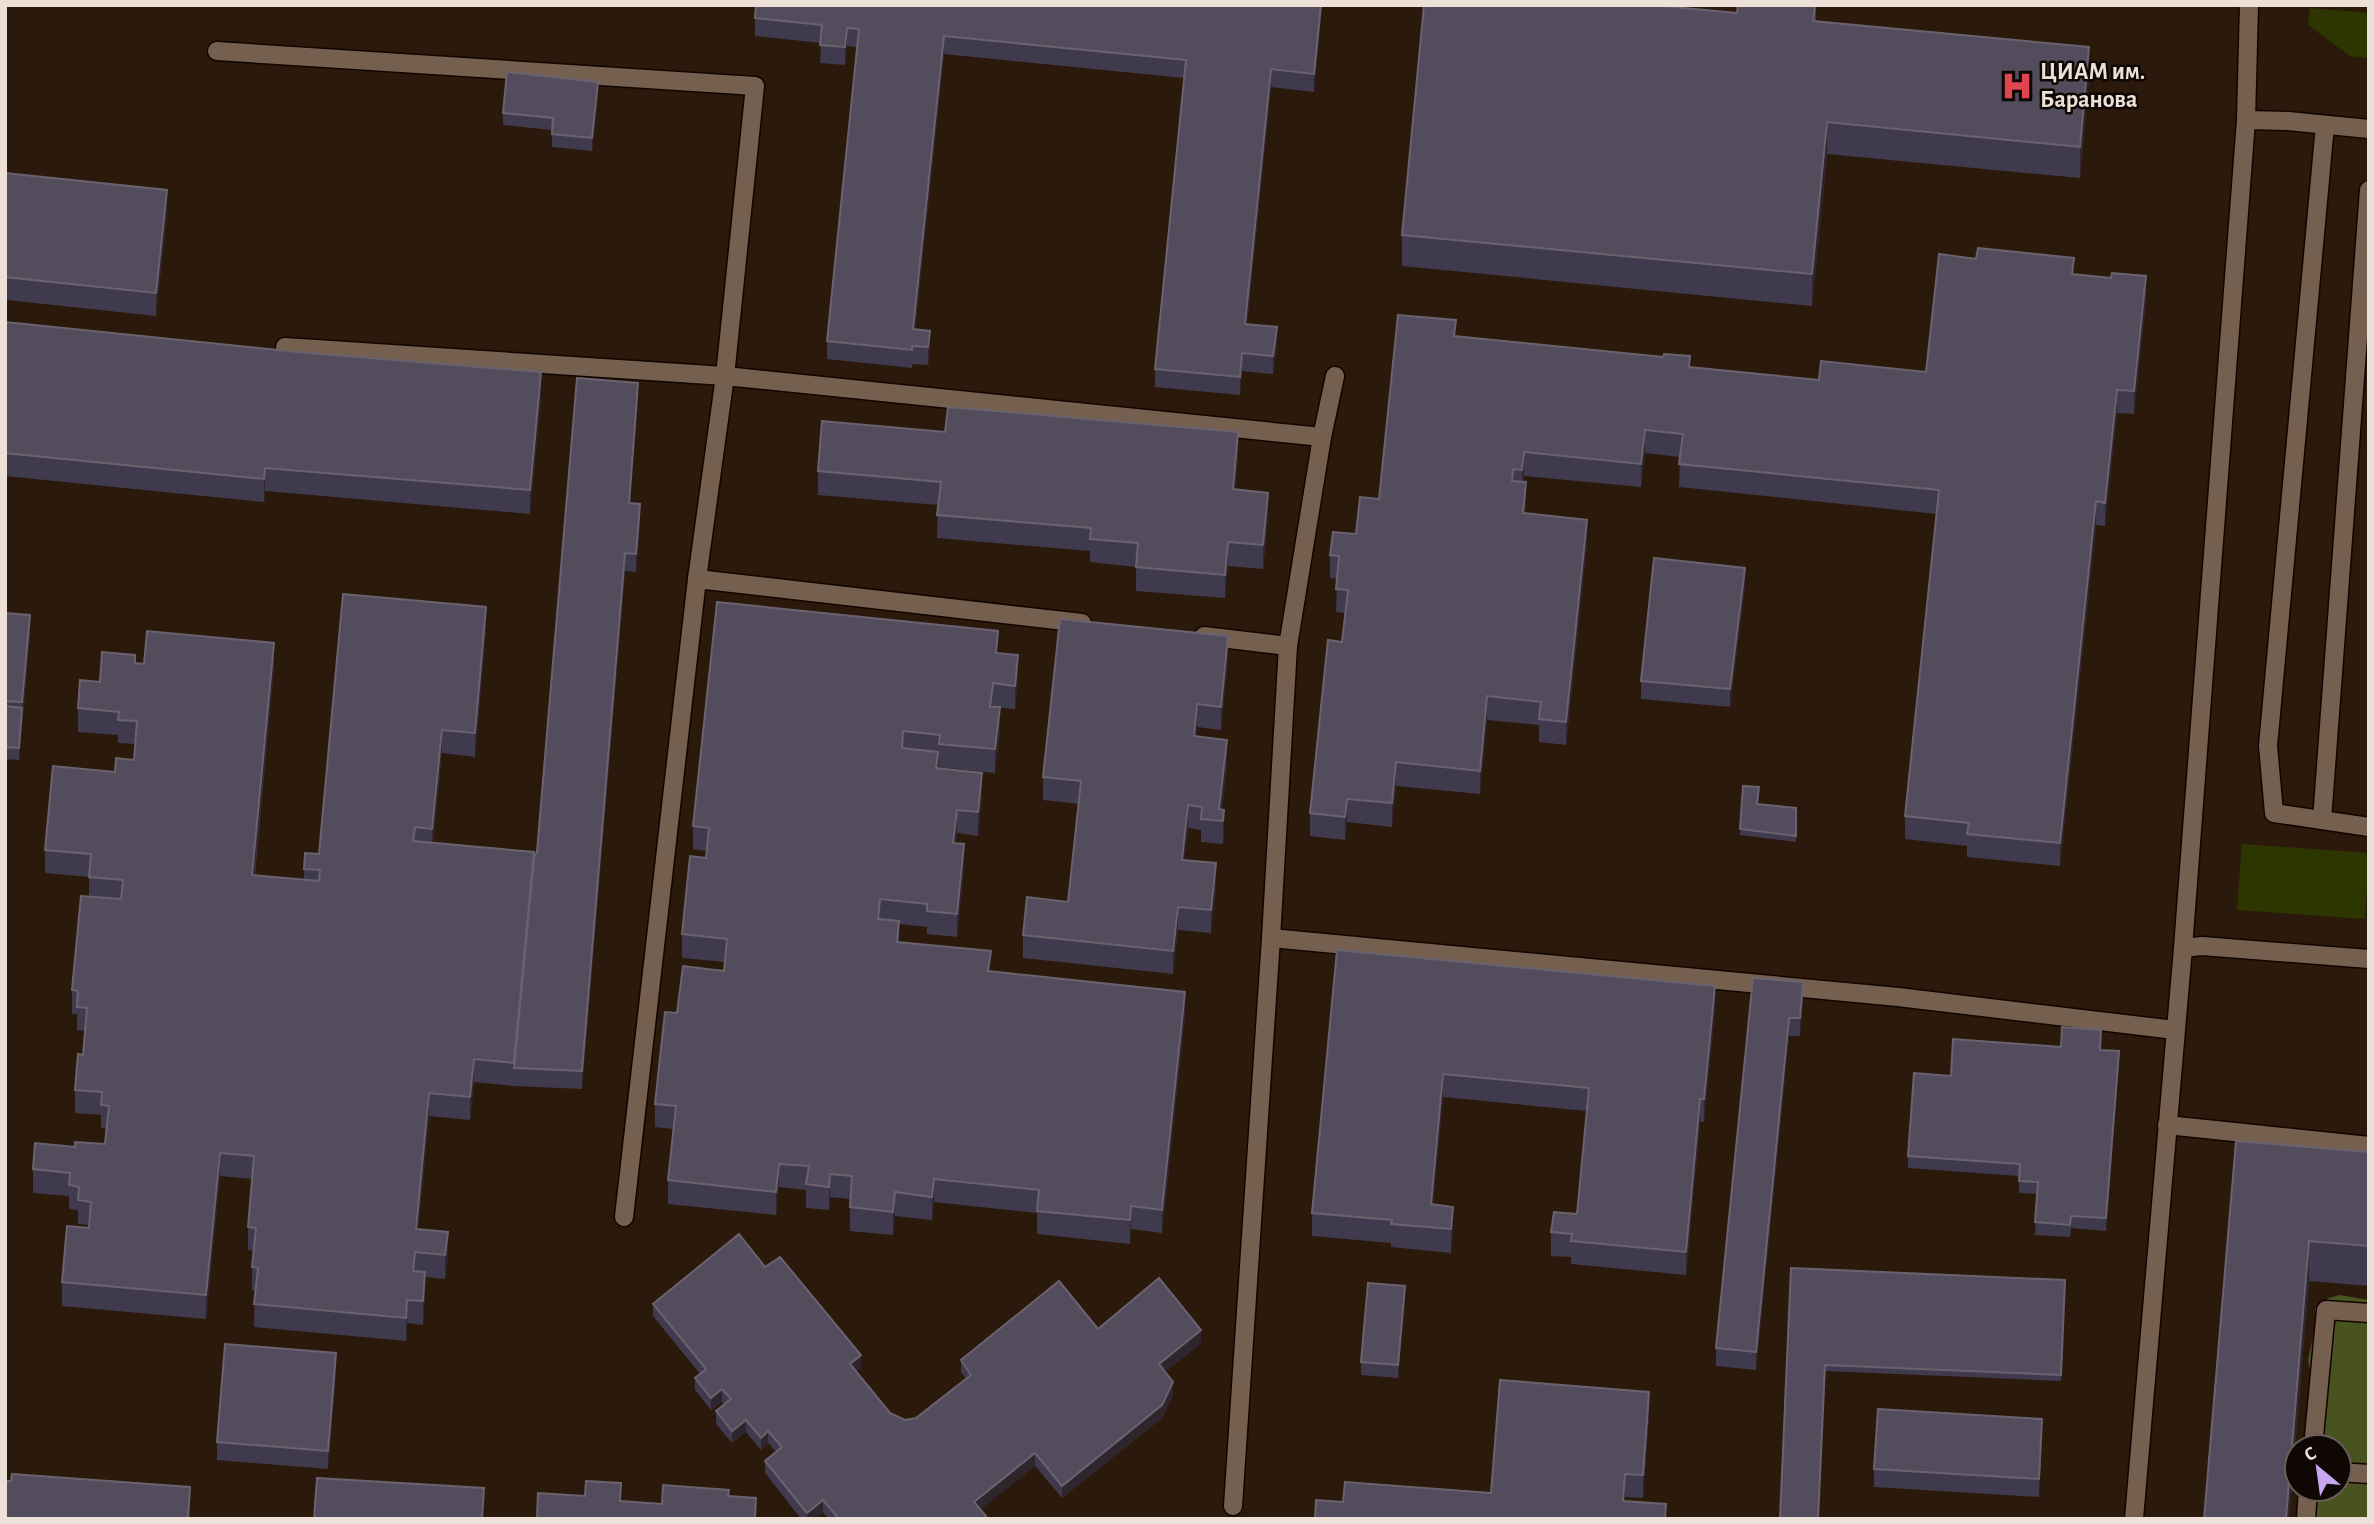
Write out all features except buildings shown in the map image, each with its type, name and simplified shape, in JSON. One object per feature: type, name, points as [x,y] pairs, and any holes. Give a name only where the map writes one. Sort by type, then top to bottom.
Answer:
[{"type":"street","points":[[2134,1519],[2183,948],[2246,120],[2249,5]]},
{"type":"street","points":[[217,51],[755,86],[725,376],[697,579],[624,1217]]},
{"type":"street","points":[[2246,120],[2369,129]]},
{"type":"street","points":[[2325,125],[2268,746],[2274,813],[2369,827]]},
{"type":"street","points":[[2322,820],[2369,190]]},
{"type":"street","points":[[285,347],[725,376],[1322,436]]},
{"type":"street","points":[[1233,1506],[1271,938],[1287,646],[1322,436],[1335,376]]},
{"type":"street","points":[[697,579],[1095,624]]},
{"type":"street","points":[[1191,635],[1287,646]]},
{"type":"street","points":[[1271,938],[1898,997],[2175,1030]]},
{"type":"street","points":[[2183,948],[2202,946],[2369,959]]},
{"type":"street","points":[[2167,1125],[2369,1146]]},
{"type":"street","points":[[2314,1433],[2326,1310],[2369,1313]]},
{"type":"green space","points":[[2310,8],[2369,13],[2369,59],[2350,56],[2308,25]]},
{"type":"green space","points":[[2242,844],[2369,853],[2365,919],[2237,910]]},
{"type":"green space","points":[[2340,1295],[2369,1300],[2369,1519],[2308,1519],[2304,1503],[2353,1503],[2353,1433],[2309,1433],[2313,1384],[2308,1360],[2315,1328],[2315,1308],[2329,1298]]},
{"type":"place","name":"ЦИАМ им. Баранова","points":[[2017,86]]}]
